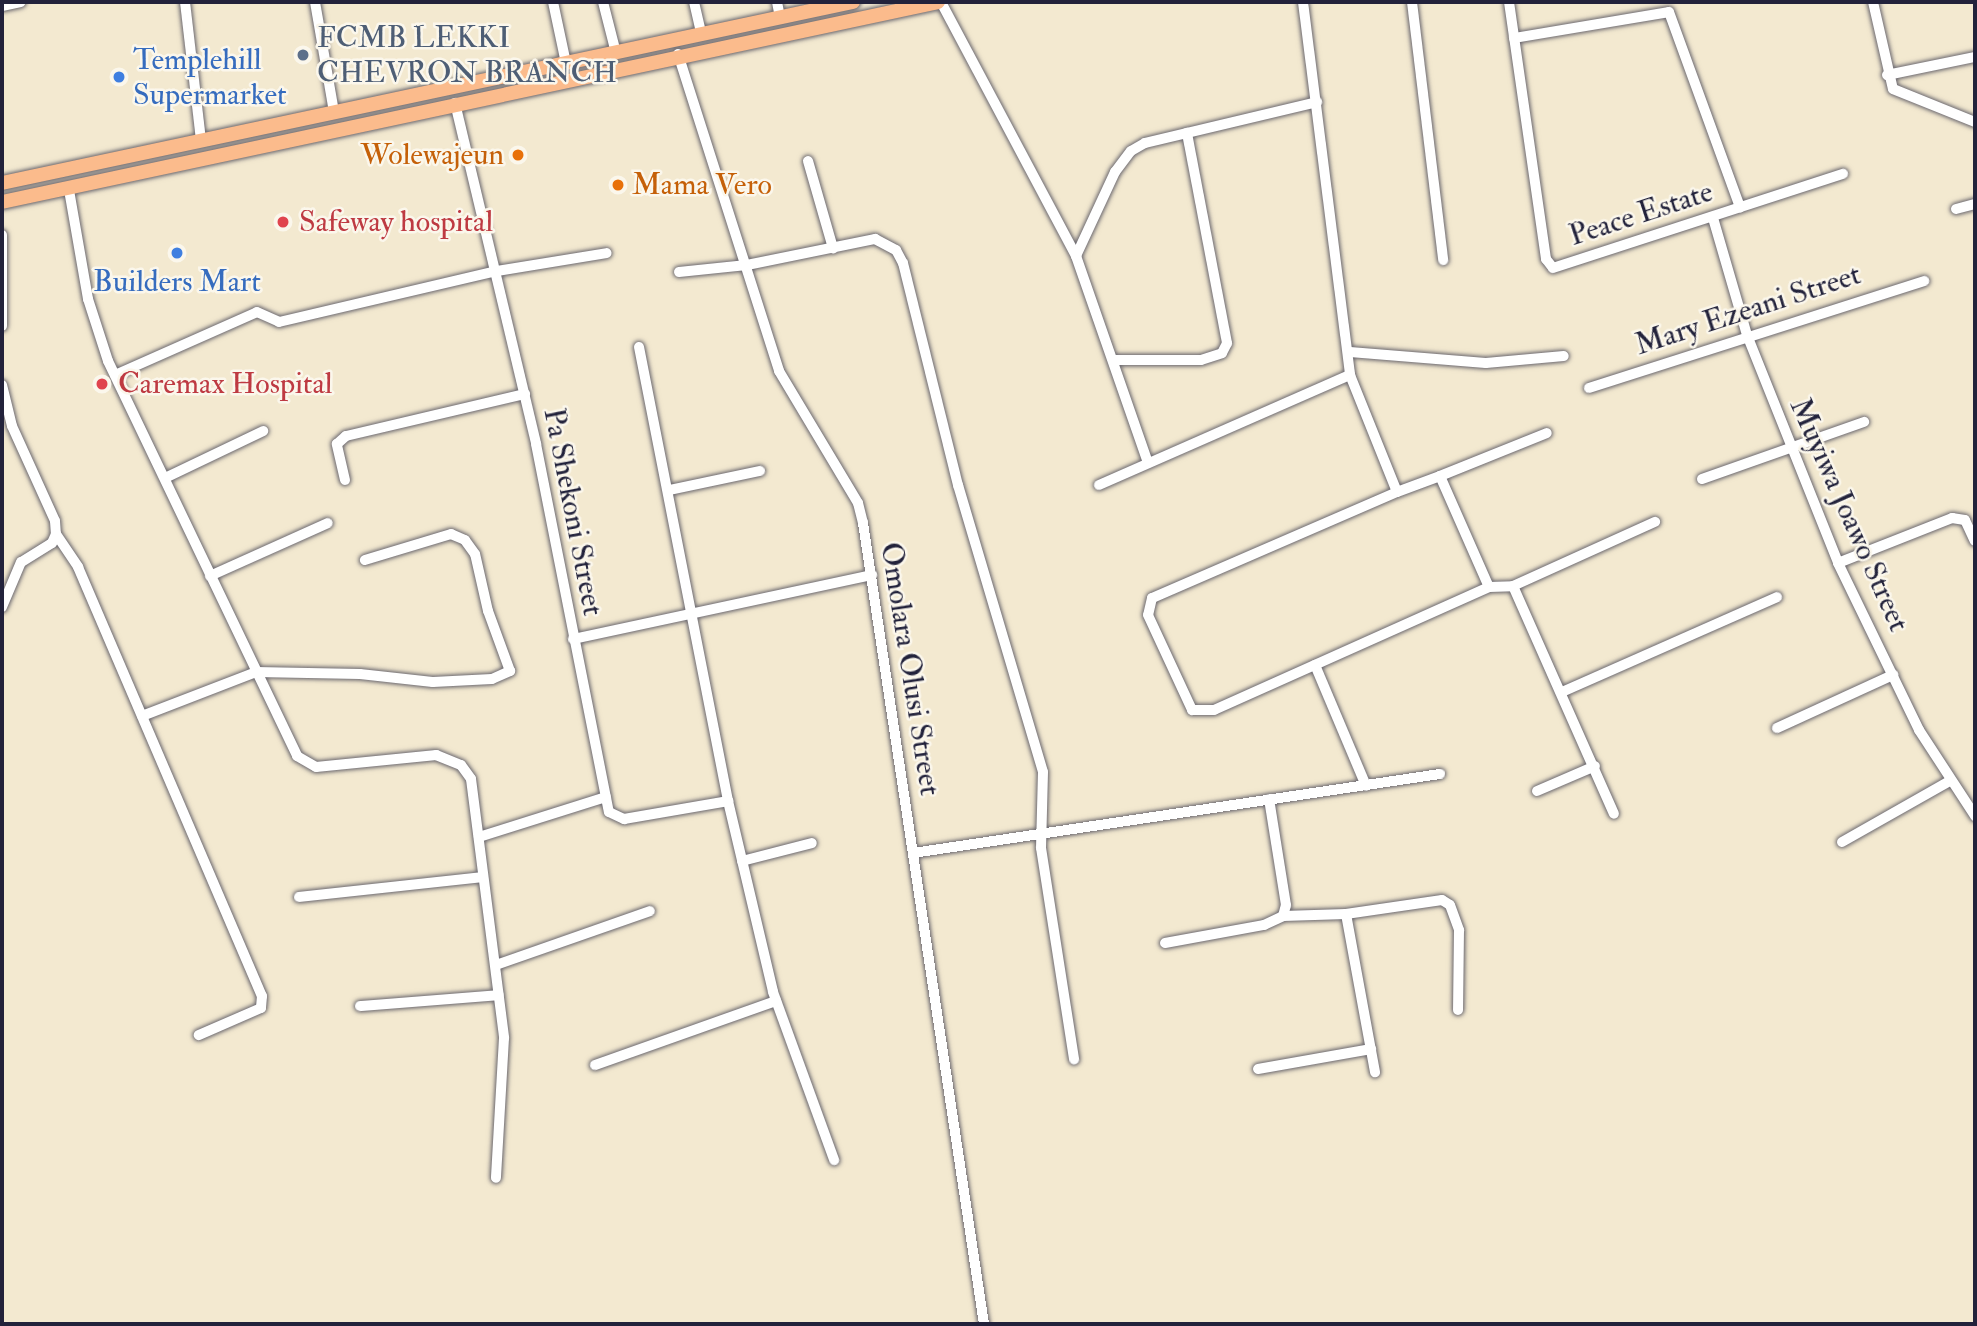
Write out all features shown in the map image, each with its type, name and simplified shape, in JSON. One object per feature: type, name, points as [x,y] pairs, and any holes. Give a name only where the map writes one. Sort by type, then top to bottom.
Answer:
[{"type":"highway","points":[[2,183],[853,2]]},
{"type":"highway","points":[[2,202],[69,190],[678,54],[940,2]]},
{"type":"street","points":[[2,6],[21,2]]},
{"type":"street","points":[[185,2],[201,140]]},
{"type":"street","points":[[316,2],[334,112]]},
{"type":"street","points":[[553,2],[566,63]]},
{"type":"street","points":[[603,2],[616,53]]},
{"type":"street","points":[[694,2],[701,33]]},
{"type":"street","points":[[778,2],[780,17]]},
{"type":"street","points":[[940,2],[1076,256],[1148,463]]},
{"type":"street","points":[[1303,2],[1350,352],[1350,375],[1397,492]]},
{"type":"street","points":[[1412,2],[1443,260]]},
{"type":"street","name":"Peace Estate","points":[[1509,2],[1548,265],[1560,267],[1843,174]]},
{"type":"street","points":[[1873,2],[1887,75],[1898,94],[1975,122]]},
{"type":"street","points":[[1514,38],[1669,12],[1741,207]]},
{"type":"street","name":"Omolara Olusi Street","points":[[678,54],[786,390],[859,503],[984,1324]]},
{"type":"street","points":[[1887,75],[1975,57]]},
{"type":"street","points":[[1076,256],[1115,172],[1131,151],[1144,143],[1317,102]]},
{"type":"street","name":"Pa Shekoni Street","points":[[455,103],[525,394],[606,797]]},
{"type":"street","points":[[1113,360],[1201,360],[1222,353],[1227,343],[1187,133]]},
{"type":"street","points":[[808,161],[833,248]]},
{"type":"street","points":[[69,190],[88,299],[115,375],[297,756],[306,766],[436,755],[461,765],[471,779],[496,965],[505,1065],[496,1178]]},
{"type":"street","points":[[1956,209],[1975,204]]},
{"type":"street","name":"Muyiwa Joawo Street","points":[[1713,218],[1747,335],[1789,447],[1838,563],[1893,675],[1950,781],[1975,816]]},
{"type":"street","points":[[2,235],[2,326]]},
{"type":"street","points":[[679,272],[747,265],[875,239],[897,250],[903,263],[958,485],[1043,772],[1046,792],[1041,831],[1074,1059]]},
{"type":"street","points":[[115,375],[257,312],[279,322],[497,271],[607,253]]},
{"type":"street","name":"Mary Ezeani Street","points":[[1589,388],[1747,335],[1924,281]]},
{"type":"street","points":[[639,347],[742,861],[776,1001],[834,1160]]},
{"type":"street","points":[[1350,352],[1486,363],[1564,356]]},
{"type":"street","points":[[1099,485],[1350,375]]},
{"type":"street","points":[[2,385],[12,426],[55,521],[56,534],[52,543],[21,562],[2,607]]},
{"type":"street","points":[[345,480],[337,444],[346,436],[525,394]]},
{"type":"street","points":[[1702,479],[1864,422]]},
{"type":"street","points":[[165,478],[263,431]]},
{"type":"street","points":[[1547,433],[1397,492],[1152,598],[1148,605],[1148,615],[1192,710],[1214,710],[1489,587],[1513,586],[1655,522]]},
{"type":"street","points":[[669,490],[760,471]]},
{"type":"street","points":[[1440,477],[1489,587]]},
{"type":"street","points":[[1838,563],[1952,519],[1965,520],[1975,541]]},
{"type":"street","points":[[210,576],[328,523]]},
{"type":"street","points":[[56,534],[78,567],[264,1004],[199,1035]]},
{"type":"street","points":[[142,716],[256,671],[360,674],[433,682],[492,679],[510,671],[488,611],[475,554],[465,540],[451,534],[365,560]]},
{"type":"street","points":[[573,639],[872,575]]},
{"type":"street","points":[[1513,586],[1615,814]]},
{"type":"street","points":[[1562,692],[1777,597]]},
{"type":"street","points":[[1315,665],[1366,786]]},
{"type":"street","points":[[1777,728],[1893,675]]},
{"type":"street","points":[[1537,791],[1595,766]]},
{"type":"street","points":[[913,853],[1041,831],[1440,774]]},
{"type":"street","points":[[1842,842],[1950,781]]},
{"type":"street","points":[[478,837],[606,797],[610,812],[624,819],[728,801]]},
{"type":"street","points":[[1269,799],[1286,905],[1283,916]]},
{"type":"street","points":[[742,861],[812,843]]},
{"type":"street","points":[[299,897],[483,877]]},
{"type":"street","points":[[1165,943],[1264,925],[1283,916],[1346,914],[1425,900],[1450,905],[1459,930],[1458,1010]]},
{"type":"street","points":[[496,965],[650,911]]},
{"type":"street","points":[[1346,914],[1375,1072]]},
{"type":"street","points":[[360,1006],[499,995]]},
{"type":"street","points":[[595,1065],[776,1001]]},
{"type":"street","points":[[1258,1069],[1371,1049]]},
{"type":"place","name":"FCMB LEKKI CHEVRON BRANCH","points":[[303,55]]},
{"type":"place","name":"Templehill Supermarket","points":[[119,77]]},
{"type":"place","name":"Wolewajeun","points":[[518,155]]},
{"type":"place","name":"Mama Vero","points":[[618,185]]},
{"type":"place","name":"Safeway hospital","points":[[283,222]]},
{"type":"place","name":"Builders Mart","points":[[177,253]]},
{"type":"place","name":"Caremax Hospital","points":[[102,384]]}]
